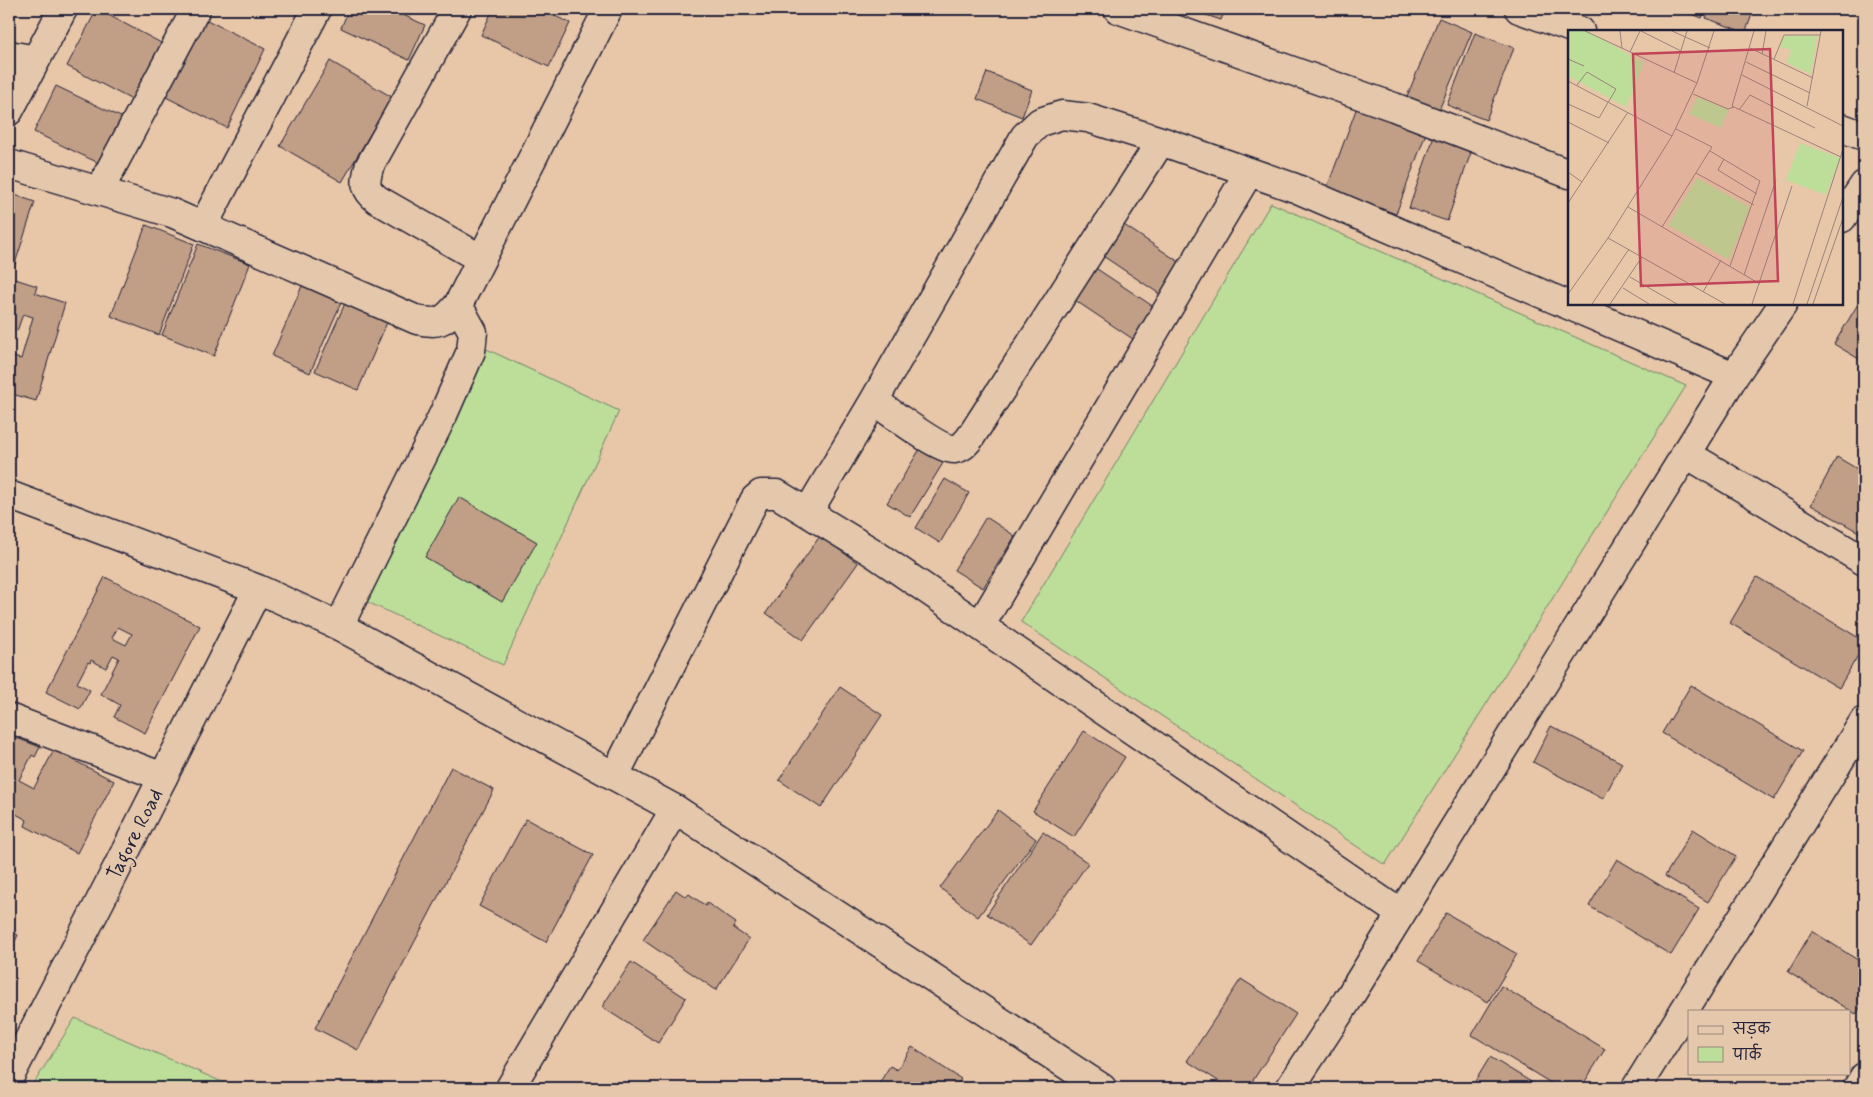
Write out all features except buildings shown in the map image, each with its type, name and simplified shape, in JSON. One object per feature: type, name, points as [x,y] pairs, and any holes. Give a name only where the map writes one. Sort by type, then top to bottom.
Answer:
[{"type":"street","points":[[9,111],[63,9]]},
{"type":"street","points":[[98,191],[196,9]]},
{"type":"street","points":[[203,226],[317,9]]},
{"type":"street","points":[[457,9],[369,167],[366,182],[369,193],[378,200],[481,259]]},
{"type":"street","points":[[9,164],[172,213],[417,320],[434,323],[446,319],[458,305],[608,9]]},
{"type":"street","points":[[1118,9],[1394,107],[1568,174]]},
{"type":"street","points":[[1518,9],[1577,30]]},
{"type":"street","points":[[9,55],[36,60]]},
{"type":"street","points":[[808,512],[874,401],[1025,136],[1040,122],[1062,115],[1088,118],[1161,141],[1295,188],[1568,305]]},
{"type":"street","points":[[1843,128],[1864,136]]},
{"type":"street","points":[[874,401],[940,445],[953,449],[962,447],[970,438],[1161,141]]},
{"type":"street","points":[[980,626],[1249,172]]},
{"type":"street","points":[[1843,216],[1864,185]]},
{"type":"street","points":[[339,626],[443,415],[471,351],[473,332],[458,305]]},
{"type":"street","points":[[1568,305],[1734,376]]},
{"type":"street","points":[[1290,1088],[1347,1001],[1734,376],[1782,305]]},
{"type":"street","points":[[1686,453],[1864,561]]},
{"type":"street","points":[[9,494],[258,589],[339,626],[615,775],[675,809],[1102,1088]]},
{"type":"street","points":[[615,775],[755,499],[761,494],[777,494],[872,552],[1401,914]]},
{"type":"street","name":"Tagore Road","points":[[9,1078],[258,589]]},
{"type":"street","points":[[9,718],[163,777]]},
{"type":"street","points":[[1689,1010],[1864,722]]},
{"type":"street","points":[[510,1088],[675,809]]},
{"type":"street","points":[[1643,1086],[1688,1012]]},
{"type":"street","points":[[1857,1088],[1864,1077]]},
{"type":"green space","points":[[1271,203],[1686,386],[1385,865],[1021,622]]},
{"type":"green space","points":[[480,346],[619,411],[503,665],[363,600]]},
{"type":"green space","points":[[75,1018],[236,1088],[31,1088]]}]
